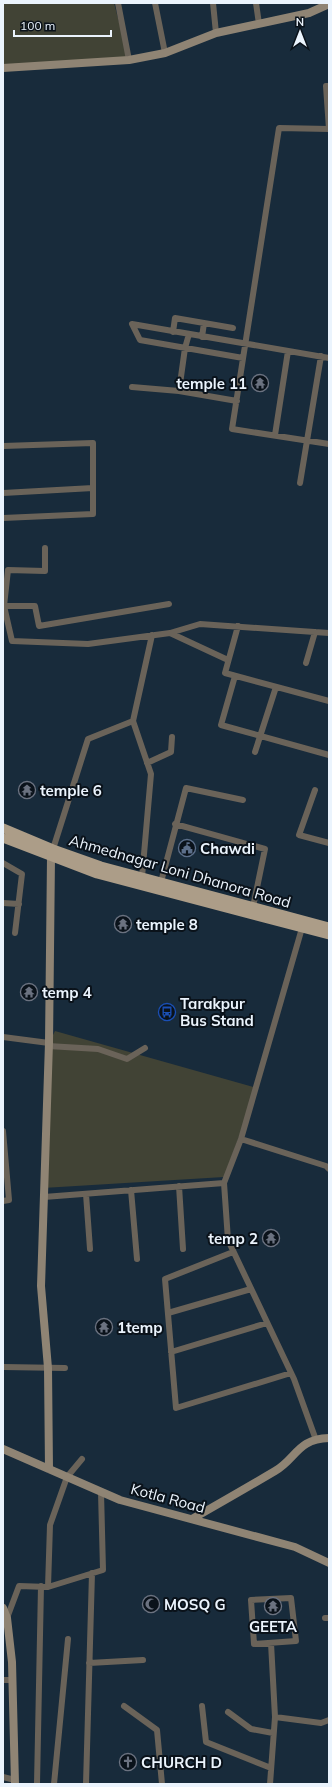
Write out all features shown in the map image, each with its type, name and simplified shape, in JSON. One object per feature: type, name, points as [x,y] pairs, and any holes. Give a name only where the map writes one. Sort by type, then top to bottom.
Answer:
[{"type":"main road","name":"Ahmednagar Loni Dhanora Road","points":[[3,828],[97,874],[329,935]]},
{"type":"main road","name":"Ahmednagar Loni Dhanora Road","points":[[3,838],[52,853],[329,927]]},
{"type":"street","points":[[118,3],[129,60]]},
{"type":"street","points":[[155,3],[165,54]]},
{"type":"street","points":[[213,3],[216,33]]},
{"type":"street","points":[[256,3],[259,24]]},
{"type":"street","points":[[3,68],[129,60],[165,54],[216,33],[309,13],[329,4]]},
{"type":"street","points":[[329,86],[326,86],[329,129],[278,128],[232,429],[329,444]]},
{"type":"street","points":[[173,332],[175,318],[233,328]]},
{"type":"street","points":[[202,337],[204,323]]},
{"type":"street","points":[[243,358],[140,340],[132,324],[329,358]]},
{"type":"street","points":[[179,391],[185,348],[189,334]]},
{"type":"street","points":[[275,435],[288,351]]},
{"type":"street","points":[[300,483],[322,356]]},
{"type":"street","points":[[132,387],[179,391],[237,401]]},
{"type":"street","points":[[3,446],[93,443],[93,514],[3,518]]},
{"type":"street","points":[[3,493],[93,488]]},
{"type":"street","points":[[3,620],[8,570],[45,571],[45,548]]},
{"type":"street","points":[[4,606],[35,606],[39,626],[169,604]]},
{"type":"street","points":[[4,606],[12,641],[88,644],[170,633],[200,624],[329,633]]},
{"type":"street","points":[[238,626],[225,673],[329,701]]},
{"type":"street","points":[[306,663],[315,632]]},
{"type":"street","points":[[170,633],[228,660]]},
{"type":"street","points":[[142,877],[151,774],[133,721],[152,636]]},
{"type":"street","points":[[235,676],[221,725],[329,755]]},
{"type":"street","points":[[255,752],[276,687]]},
{"type":"street","points":[[49,1469],[48,1368],[42,1286],[49,1045],[52,853],[88,739],[133,721]]},
{"type":"street","points":[[147,763],[171,752],[172,737]]},
{"type":"street","points":[[161,882],[175,824],[186,788],[243,800]]},
{"type":"street","points":[[315,790],[299,835],[329,843]]},
{"type":"street","points":[[175,824],[265,849],[253,907]]},
{"type":"street","points":[[3,864],[22,874],[15,933]]},
{"type":"street","points":[[3,903],[18,904]]},
{"type":"street","points":[[302,928],[241,1139],[224,1183],[228,1240],[291,1373],[316,1440]]},
{"type":"street","points":[[3,1037],[49,1045],[98,1049],[127,1059],[145,1048]]},
{"type":"street","points":[[3,1131],[9,1200],[3,1201]]},
{"type":"street","points":[[241,1139],[326,1166],[329,1169]]},
{"type":"street","points":[[44,1197],[224,1183]]},
{"type":"street","points":[[179,1186],[183,1249]]},
{"type":"street","points":[[131,1190],[138,1258]]},
{"type":"street","points":[[86,1194],[90,1249]]},
{"type":"street","points":[[234,1252],[165,1279],[176,1408],[291,1373]]},
{"type":"street","points":[[168,1313],[251,1289]]},
{"type":"street","points":[[171,1352],[267,1323]]},
{"type":"street","points":[[3,1368],[65,1368]]},
{"type":"street","points":[[192,1519],[278,1470],[297,1449],[316,1440],[329,1438]]},
{"type":"street","name":"Kotla Road","points":[[3,1449],[120,1500],[294,1547],[329,1563]]},
{"type":"street","points":[[48,1587],[50,1525],[66,1477],[82,1459]]},
{"type":"street","points":[[5,1618],[19,1586],[48,1587],[103,1570],[101,1492]]},
{"type":"street","points":[[86,1784],[92,1573]]},
{"type":"street","points":[[37,1784],[41,1586]]},
{"type":"street","points":[[291,1598],[296,1641],[271,1643],[254,1644],[251,1600],[291,1598]]},
{"type":"street","points":[[3,1608],[12,1680],[15,1782],[3,1777]]},
{"type":"street","points":[[54,1784],[68,1639]]},
{"type":"street","points":[[270,1784],[275,1717],[271,1643]]},
{"type":"street","points":[[90,1663],[142,1660]]},
{"type":"street","points":[[3,1680],[12,1680]]},
{"type":"street","points":[[124,1706],[157,1730],[162,1784]]},
{"type":"street","points":[[202,1706],[206,1742],[271,1768]]},
{"type":"street","points":[[228,1712],[251,1729],[274,1733]]},
{"type":"street","points":[[275,1717],[321,1723],[329,1720]]},
{"type":"green space","points":[[3,3],[114,3],[129,60],[3,67]]},
{"type":"green space","points":[[55,1031],[257,1088],[224,1177],[43,1188],[49,1043]]},
{"type":"place","name":"temple 11","points":[[260,383]]},
{"type":"place","name":"temple 6","points":[[27,790]]},
{"type":"place","name":"Chawdi","points":[[187,848]]},
{"type":"place","name":"temple 8","points":[[123,924]]},
{"type":"place","name":"temp 4","points":[[29,992]]},
{"type":"place","name":"Tarakpur Bus Stand","points":[[167,1012]]},
{"type":"place","name":"temp 2","points":[[271,1238]]},
{"type":"place","name":"1temp","points":[[104,1327]]},
{"type":"place","name":"MOSQ G","points":[[151,1604]]},
{"type":"place","name":"GEETA","points":[[273,1606]]},
{"type":"place","name":"CHURCH D","points":[[128,1762]]}]
